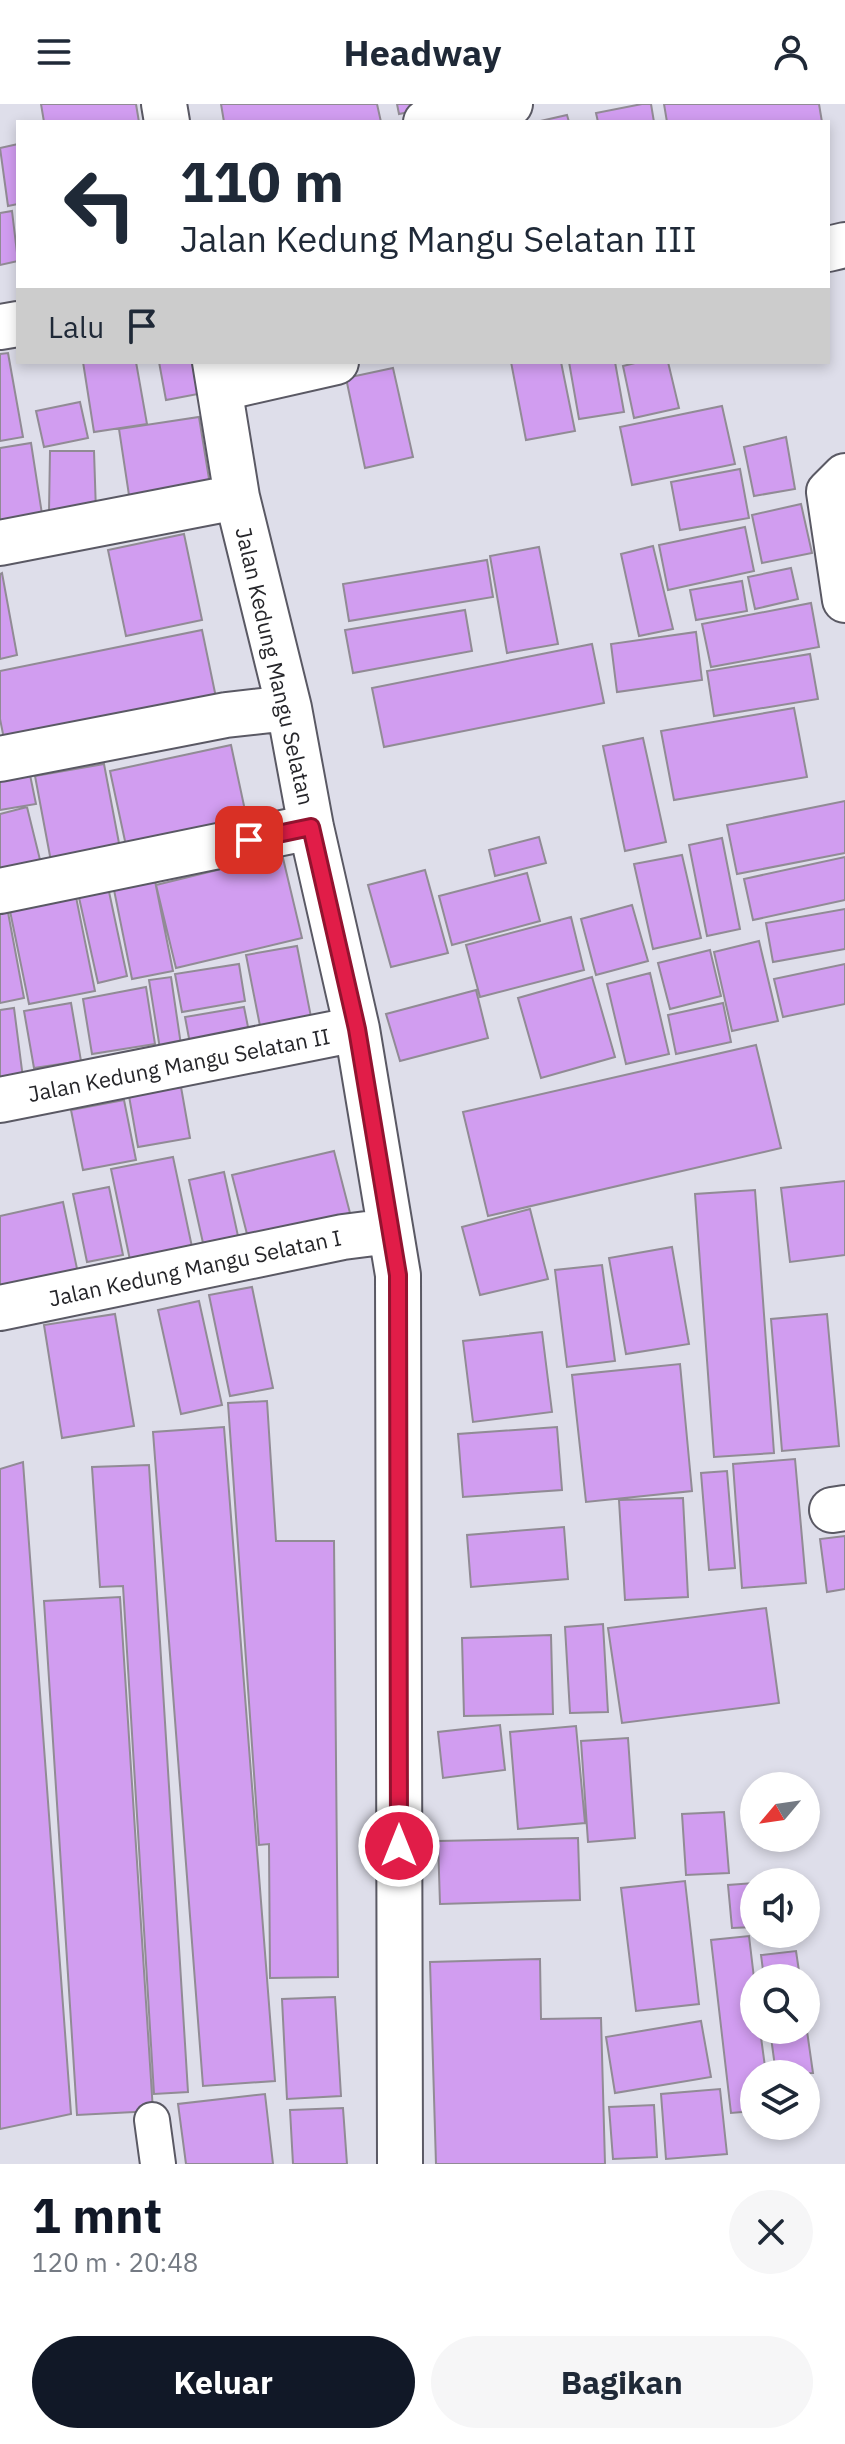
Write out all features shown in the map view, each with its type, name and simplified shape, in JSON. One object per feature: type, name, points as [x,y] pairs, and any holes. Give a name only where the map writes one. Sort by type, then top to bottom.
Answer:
[{"type":"street","points":[[435,120],[510,104]]},
{"type":"street","points":[[218,375],[318,364]]},
{"type":"street","name":"Jalan Kedung Mangu Selatan","points":[[218,375],[237,497],[289,708],[311,827],[357,1029],[398,1275],[400,2164]]},
{"type":"street","points":[[845,476],[829,492],[845,600]]},
{"type":"street","points":[[0,543],[237,497]]},
{"type":"street","points":[[0,759],[226,715],[289,708]]},
{"type":"street","points":[[0,891],[311,827]]},
{"type":"street","name":"Jalan Kedung Mangu Selatan II","points":[[0,1100],[357,1029]]},
{"type":"street","name":"Jalan Kedung Mangu Selatan I","points":[[0,1308],[343,1237],[390,1231]]},
{"type":"lane","points":[[152,2120],[158,2164]]},
{"type":"building","points":[[41,104],[136,104],[139,120],[44,120]]},
{"type":"building","points":[[221,104],[377,104],[381,120],[224,120]]},
{"type":"building","points":[[397,104],[449,104],[399,114]]},
{"type":"building","points":[[651,104],[654,120],[598,120],[596,113]]},
{"type":"building","points":[[664,104],[819,104],[822,120],[667,120]]},
{"type":"building","points":[[567,115],[568,120],[545,120]]},
{"type":"building","points":[[16,144],[16,204],[8,206],[0,148]]},
{"type":"building","points":[[12,211],[16,261],[0,265],[0,213]]},
{"type":"building","points":[[8,353],[23,437],[0,441],[0,354]]},
{"type":"building","points":[[83,364],[136,364],[147,424],[94,432]]},
{"type":"building","points":[[159,364],[192,364],[198,394],[166,400]]},
{"type":"building","points":[[511,364],[561,364],[575,431],[526,440]]},
{"type":"building","points":[[569,364],[615,364],[624,412],[579,419]]},
{"type":"building","points":[[668,364],[679,408],[634,418],[623,366]]},
{"type":"building","points":[[393,368],[413,457],[365,468],[346,378]]},
{"type":"building","points":[[80,402],[88,438],[44,447],[36,411]]},
{"type":"building","points":[[722,406],[735,464],[632,485],[620,427]]},
{"type":"building","points":[[199,417],[211,491],[130,502],[119,429]]},
{"type":"building","points":[[786,437],[795,489],[754,496],[744,447]]},
{"type":"building","points":[[31,443],[44,527],[0,533],[0,448]]},
{"type":"building","points":[[50,451],[94,451],[96,512],[49,512]]},
{"type":"building","points":[[740,469],[749,518],[680,530],[671,482]]},
{"type":"building","points":[[801,504],[812,553],[762,563],[752,515]]},
{"type":"building","points":[[745,527],[754,571],[668,590],[659,545]]},
{"type":"building","points":[[184,534],[202,620],[126,636],[108,550]]},
{"type":"building","points":[[653,546],[673,629],[639,636],[621,554]]},
{"type":"building","points":[[539,547],[558,644],[507,653],[490,556]]},
{"type":"building","points":[[487,560],[493,597],[349,621],[343,584]]},
{"type":"building","points":[[791,568],[798,599],[755,609],[748,577]]},
{"type":"building","points":[[0,574],[17,655],[0,659]]},
{"type":"building","points":[[742,581],[747,611],[696,620],[690,590]]},
{"type":"building","points":[[811,603],[819,647],[711,667],[702,624]]},
{"type":"building","points":[[465,610],[472,651],[353,673],[345,630]]},
{"type":"building","points":[[202,630],[219,712],[7,754],[0,719],[0,671]]},
{"type":"building","points":[[696,632],[702,680],[617,692],[611,644]]},
{"type":"building","points":[[592,644],[604,703],[384,747],[372,688]]},
{"type":"building","points":[[810,654],[818,699],[714,716],[707,671]]},
{"type":"building","points":[[794,708],[807,777],[674,800],[661,731]]},
{"type":"building","points":[[643,738],[666,842],[625,851],[603,746]]},
{"type":"building","points":[[231,745],[249,829],[128,855],[110,771]]},
{"type":"building","points":[[104,764],[122,859],[53,872],[35,776]]},
{"type":"building","points":[[29,770],[36,804],[0,810],[0,775]]},
{"type":"building","points":[[845,801],[845,853],[737,874],[727,825]]},
{"type":"building","points":[[27,807],[43,872],[0,879],[0,814]]},
{"type":"building","points":[[539,837],[546,863],[495,876],[489,850]]},
{"type":"building","points":[[722,838],[740,929],[707,936],[689,845]]},
{"type":"building","points":[[282,854],[302,938],[176,968],[156,885]]},
{"type":"building","points":[[682,855],[701,938],[653,949],[634,864]]},
{"type":"building","points":[[845,857],[845,900],[753,920],[744,879]]},
{"type":"building","points":[[425,870],[448,953],[391,967],[368,885]]},
{"type":"building","points":[[527,873],[540,921],[452,945],[439,896]]},
{"type":"building","points":[[154,876],[173,971],[132,979],[113,885]]},
{"type":"building","points":[[108,887],[127,976],[98,983],[78,893]]},
{"type":"building","points":[[76,897],[95,991],[29,1004],[10,911]]},
{"type":"building","points":[[632,905],[648,961],[596,975],[581,919]]},
{"type":"building","points":[[7,907],[24,998],[0,1003],[0,908]]},
{"type":"building","points":[[845,909],[845,949],[773,962],[766,923]]},
{"type":"building","points":[[571,917],[584,970],[480,997],[466,945]]},
{"type":"building","points":[[759,941],[778,1021],[732,1031],[714,952]]},
{"type":"building","points":[[297,946],[312,1022],[261,1031],[246,955]]},
{"type":"building","points":[[710,950],[721,996],[670,1009],[658,963]]},
{"type":"building","points":[[239,964],[245,1001],[182,1012],[175,974]]},
{"type":"building","points":[[845,964],[845,1004],[783,1017],[774,979]]},
{"type":"building","points":[[650,973],[669,1054],[626,1064],[607,984]]},
{"type":"building","points":[[171,977],[181,1045],[160,1049],[149,980]]},
{"type":"building","points":[[592,977],[615,1057],[541,1078],[518,998]]},
{"type":"building","points":[[146,987],[155,1044],[92,1054],[83,999]]},
{"type":"building","points":[[476,990],[488,1038],[400,1061],[386,1014]]},
{"type":"building","points":[[71,1003],[81,1061],[34,1068],[24,1011]]},
{"type":"building","points":[[723,1003],[731,1042],[676,1054],[668,1015]]},
{"type":"building","points":[[244,1007],[250,1037],[191,1049],[185,1017]]},
{"type":"building","points":[[14,1008],[23,1078],[0,1080],[0,1010]]},
{"type":"building","points":[[756,1045],[781,1148],[488,1216],[463,1112]]},
{"type":"building","points":[[181,1087],[190,1138],[138,1147],[129,1096]]},
{"type":"building","points":[[124,1100],[136,1160],[83,1170],[71,1110]]},
{"type":"building","points":[[334,1151],[350,1213],[248,1238],[232,1175]]},
{"type":"building","points":[[173,1157],[192,1247],[130,1260],[111,1169]]},
{"type":"building","points":[[224,1172],[238,1236],[203,1243],[189,1180]]},
{"type":"building","points":[[845,1181],[845,1255],[790,1262],[781,1188]]},
{"type":"building","points":[[109,1187],[123,1255],[87,1262],[73,1194]]},
{"type":"building","points":[[755,1190],[774,1453],[714,1457],[695,1194]]},
{"type":"building","points":[[63,1202],[80,1283],[0,1300],[0,1216]]},
{"type":"building","points":[[530,1209],[548,1279],[480,1295],[462,1227]]},
{"type":"building","points":[[672,1247],[689,1344],[626,1354],[609,1258]]},
{"type":"building","points":[[602,1265],[615,1361],[567,1367],[555,1270]]},
{"type":"building","points":[[252,1287],[273,1388],[230,1396],[209,1295]]},
{"type":"building","points":[[199,1301],[222,1405],[181,1414],[158,1310]]},
{"type":"building","points":[[115,1314],[134,1426],[62,1438],[44,1325]]},
{"type":"building","points":[[827,1314],[839,1446],[782,1451],[771,1319]]},
{"type":"building","points":[[542,1332],[552,1412],[473,1422],[463,1341]]},
{"type":"building","points":[[680,1364],[692,1491],[586,1502],[572,1375]]},
{"type":"building","points":[[267,1401],[276,1541],[334,1541],[338,1977],[270,1978],[269,1844],[259,1845],[228,1403]]},
{"type":"building","points":[[224,1427],[275,2081],[203,2086],[153,1432]]},
{"type":"building","points":[[557,1427],[562,1490],[463,1497],[458,1434]]},
{"type":"building","points":[[795,1459],[806,1583],[742,1588],[733,1464]]},
{"type":"building","points":[[23,1462],[71,2114],[0,2129],[0,1469]]},
{"type":"building","points":[[149,1465],[188,2092],[154,2094],[123,1586],[100,1587],[92,1467]]},
{"type":"building","points":[[727,1471],[735,1568],[709,1570],[701,1473]]},
{"type":"building","points":[[683,1498],[688,1597],[625,1600],[619,1500]]},
{"type":"building","points":[[564,1527],[568,1579],[471,1587],[467,1535]]},
{"type":"building","points":[[845,1536],[845,1589],[827,1592],[820,1539]]},
{"type":"building","points":[[120,1597],[153,2111],[77,2115],[44,1601]]},
{"type":"building","points":[[766,1608],[779,1703],[622,1723],[608,1628]]},
{"type":"building","points":[[603,1624],[608,1712],[570,1713],[565,1627]]},
{"type":"building","points":[[551,1635],[553,1714],[464,1716],[462,1638]]},
{"type":"building","points":[[500,1725],[505,1770],[443,1778],[438,1732]]},
{"type":"building","points":[[576,1726],[585,1823],[518,1829],[510,1732]]},
{"type":"building","points":[[628,1738],[635,1838],[588,1842],[581,1741]]},
{"type":"building","points":[[724,1812],[729,1873],[686,1875],[682,1814]]},
{"type":"building","points":[[578,1838],[580,1900],[440,1904],[438,1841]]},
{"type":"building","points":[[685,1881],[699,2004],[636,2011],[621,1888]]},
{"type":"building","points":[[740,1884],[740,1928],[732,1928],[728,1885]]},
{"type":"building","points":[[740,1937],[740,1948],[750,1948],[752,1964],[740,1964],[740,2044],[762,2044],[764,2060],[740,2060],[740,2112],[731,2113],[711,1940]]},
{"type":"building","points":[[796,1951],[798,1964],[762,1964],[761,1955]]},
{"type":"building","points":[[540,1959],[541,2019],[601,2018],[605,2164],[436,2164],[430,1962]]},
{"type":"building","points":[[335,1997],[341,2096],[287,2099],[282,1999]]},
{"type":"building","points":[[701,2021],[711,2077],[615,2093],[606,2037]]},
{"type":"building","points":[[772,2044],[809,2044],[811,2060],[774,2060]]},
{"type":"building","points":[[720,2089],[727,2154],[666,2159],[661,2094]]},
{"type":"building","points":[[265,2094],[273,2164],[186,2164],[178,2104]]},
{"type":"building","points":[[654,2105],[657,2157],[613,2159],[609,2107]]},
{"type":"building","points":[[343,2108],[347,2164],[293,2164],[290,2110]]},
{"type":"route","points":[[249,840],[311,827],[357,1029],[398,1275],[399,1846]]}]
